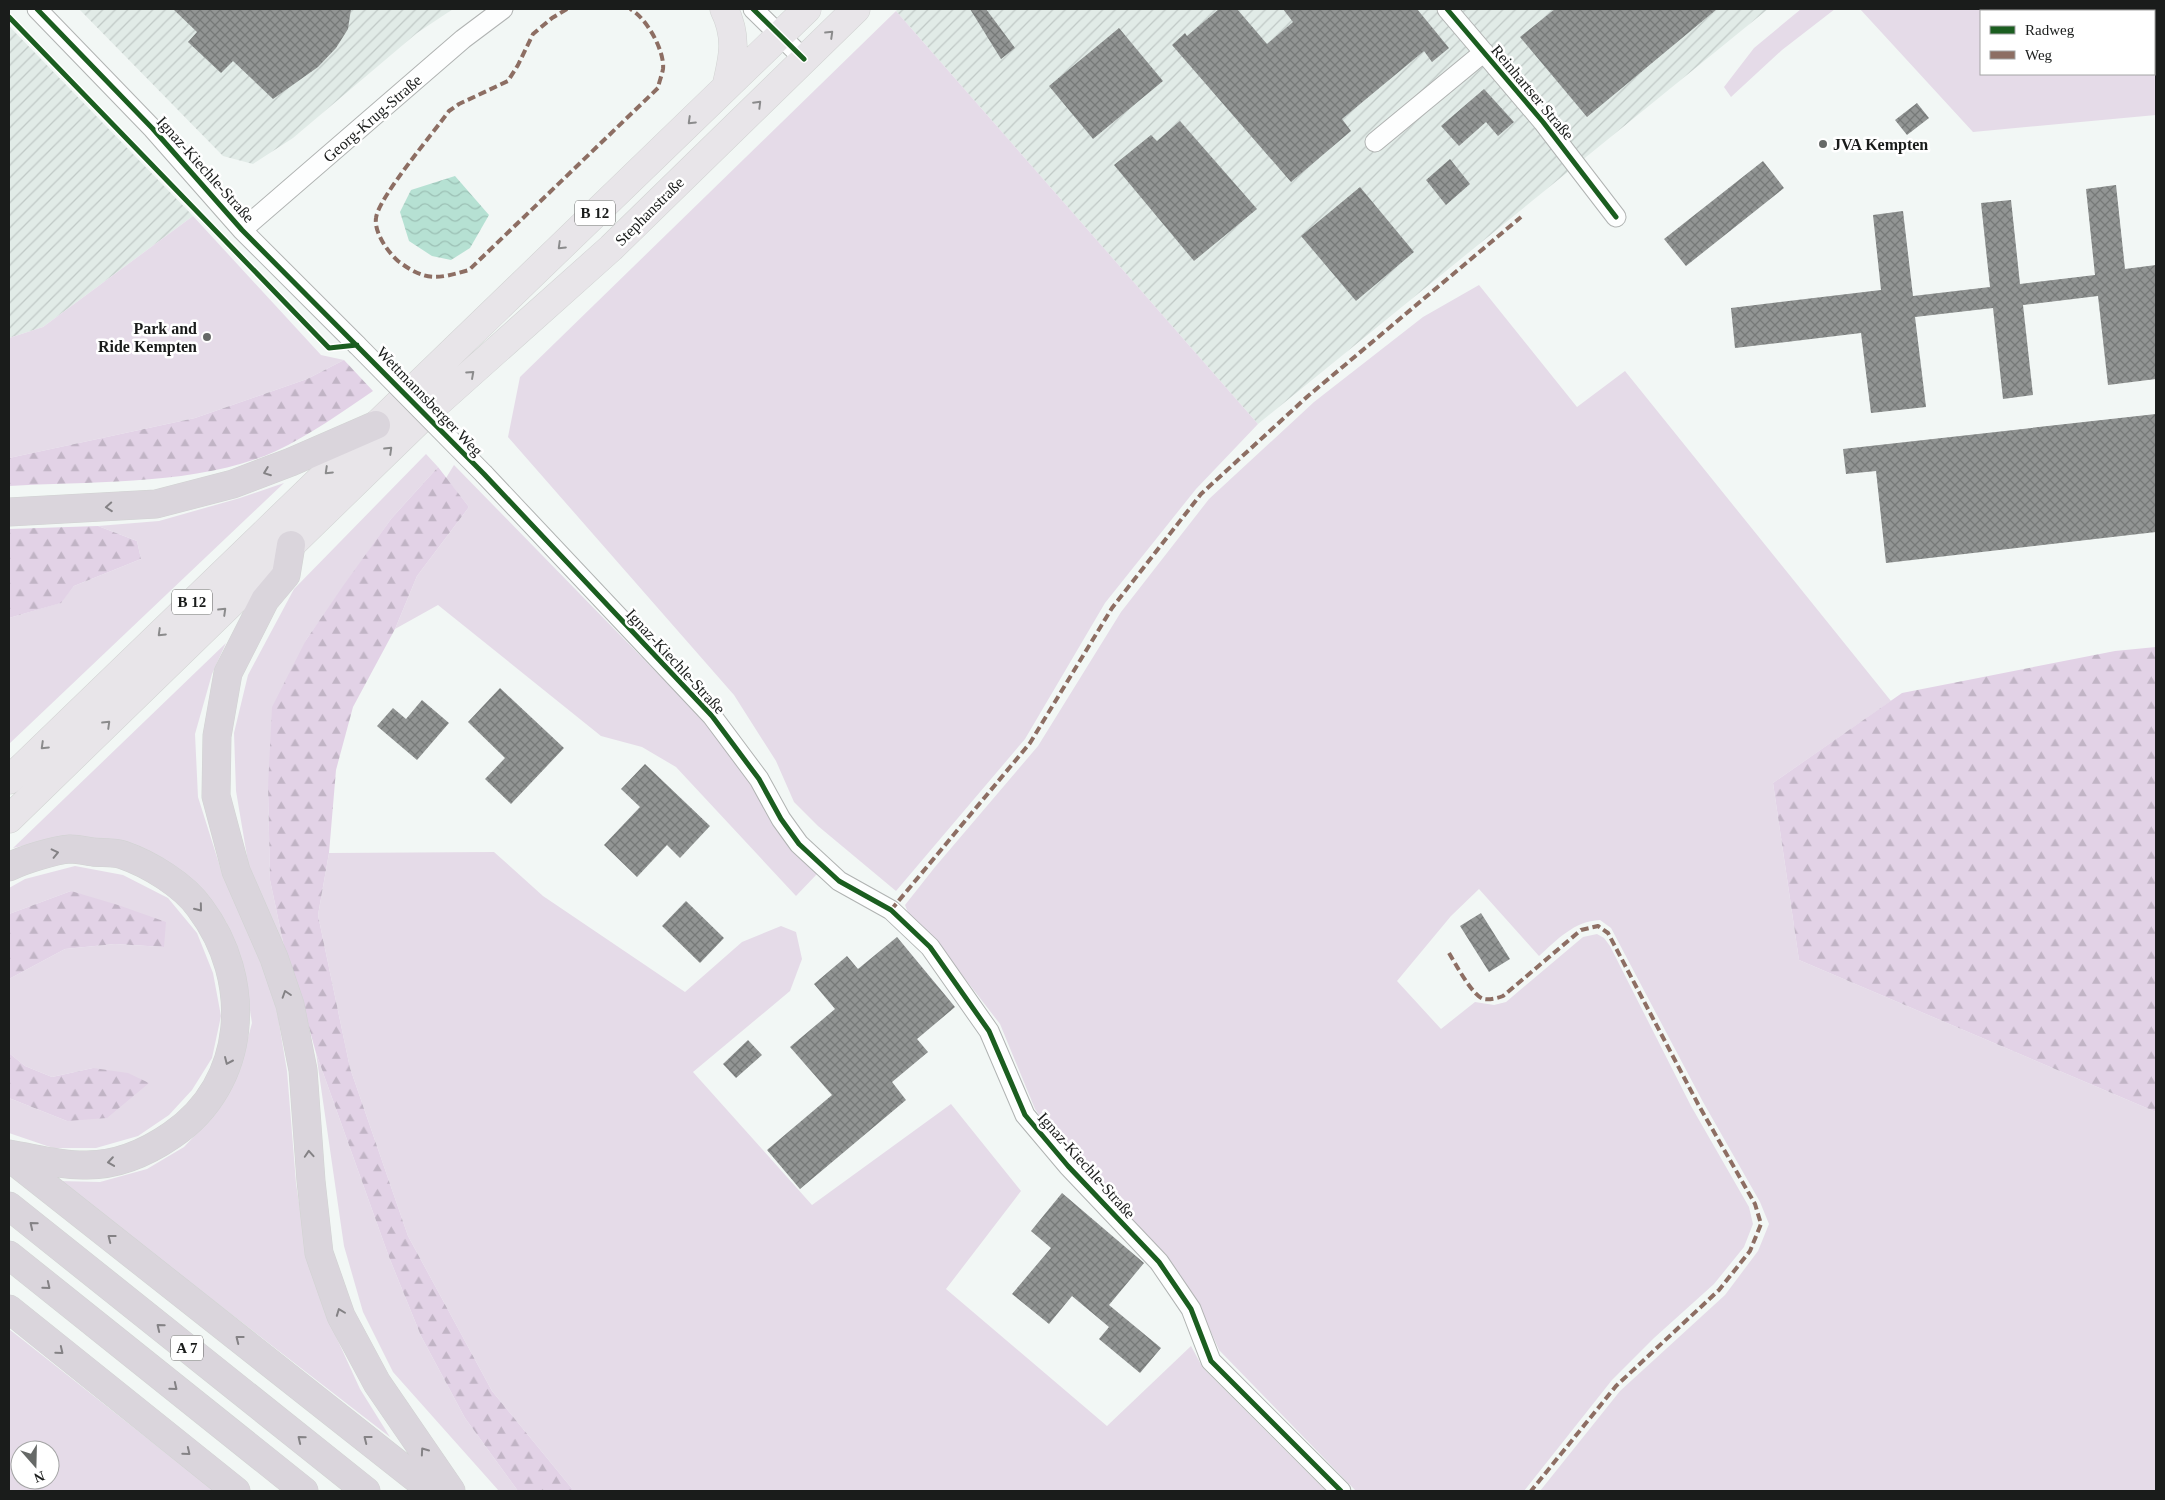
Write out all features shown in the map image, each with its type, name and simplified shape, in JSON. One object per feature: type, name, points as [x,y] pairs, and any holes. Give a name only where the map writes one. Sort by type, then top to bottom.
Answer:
[{"type":"highway","points":[[9,512],[156,504],[233,484],[291,462],[376,425]]},
{"type":"highway","points":[[291,545],[286,576],[266,600],[228,673],[217,736],[216,796],[236,871],[274,958],[290,1005],[303,1070],[311,1181],[319,1253],[341,1316],[377,1383],[452,1491]]},
{"type":"highway","points":[[9,867],[19,862],[70,850],[122,855],[165,876],[199,906],[218,935],[232,978],[236,1011],[232,1050],[215,1091],[190,1123],[153,1148],[119,1162],[87,1165],[9,1155]]},
{"type":"highway","points":[[9,1155],[432,1491]]},
{"type":"highway","name":"A 7","points":[[9,1206],[366,1491]]},
{"type":"highway","name":"A 7","points":[[9,1255],[304,1491]]},
{"type":"highway","points":[[9,1309],[236,1491]]},
{"type":"main road","points":[[724,9],[732,24],[734,56],[726,87]]},
{"type":"main road","name":"B 12","points":[[9,780],[807,9]]},
{"type":"main road","name":"Stephanstraße","points":[[291,545],[434,406],[611,248],[856,9]]},
{"type":"main road","name":"B 12","points":[[9,819],[291,545]]},
{"type":"street","name":"Ignaz-Kiechle-Straße","points":[[37,9],[153,129],[242,230],[357,345]]},
{"type":"street","name":"Georg-Krug-Straße","points":[[242,230],[463,39],[503,9]]},
{"type":"street","points":[[753,9],[804,59]]},
{"type":"street","name":"Reinhartser Straße","points":[[1447,9],[1547,128],[1616,217]]},
{"type":"street","name":"Reinhartser Straße","points":[[1375,142],[1484,52]]},
{"type":"street","name":"Wettmannsberger Weg","points":[[357,345],[484,474]]},
{"type":"street","name":"Ignaz-Kiechle-Straße","points":[[484,474],[712,716],[759,779],[781,818],[799,844],[839,880],[891,910],[930,947],[989,1031],[1025,1115],[1068,1166],[1159,1262],[1191,1309],[1210,1361],[1341,1491]]},
{"type":"shaded area","points":[[79,9],[453,9],[417,33],[293,138],[253,164],[223,156]]},
{"type":"shaded area","points":[[898,9],[1768,9],[1258,424],[896,11]]},
{"type":"shaded area","points":[[1801,9],[1835,9],[1782,50],[1731,97],[1724,87],[1754,48]]},
{"type":"shaded area","points":[[1860,9],[2126,10],[1980,10],[1980,75],[2155,75],[2156,32],[2156,115],[1973,132]]},
{"type":"shaded area","points":[[896,11],[1258,424],[1196,489],[1105,603],[1025,739],[896,891],[818,826],[794,802],[776,761],[734,695],[508,437],[520,377]]},
{"type":"shaded area","points":[[9,26],[193,216],[43,327],[9,338]]},
{"type":"shaded area","points":[[193,216],[321,355],[344,360],[307,379],[195,418],[9,458],[9,338],[43,327]]},
{"type":"shaded area","points":[[1479,285],[1577,407],[1625,371],[1891,701],[1773,783],[1799,960],[2156,1112],[2156,1491],[1540,1491],[1620,1391],[1725,1295],[1758,1251],[1769,1224],[1760,1202],[1703,1102],[1611,928],[1600,920],[1582,924],[1566,932],[1539,956],[1479,889],[1451,916],[1397,981],[1441,1029],[1475,1002],[1494,1005],[1506,1002],[1583,937],[1597,934],[1604,938],[1610,946],[1691,1106],[1749,1207],[1753,1224],[1744,1247],[1714,1284],[1654,1338],[1612,1380],[1524,1491],[1356,1491],[1219,1350],[1198,1303],[1166,1256],[1072,1162],[1035,1109],[1000,1024],[935,940],[909,915],[905,905],[1038,746],[1121,612],[1209,499],[1314,402],[1423,317]]},
{"type":"shaded area","points":[[426,454],[438,467],[391,519],[306,640],[268,787],[270,880],[286,956],[249,868],[236,791],[234,733],[248,675],[294,589]]},
{"type":"shaded area","points":[[454,465],[705,722],[750,783],[793,850],[817,874],[796,896],[676,767],[642,747],[601,736],[438,605],[395,629],[417,576],[469,507],[446,478]]},
{"type":"shaded area","points":[[284,483],[9,744],[9,618],[60,603],[74,586],[141,559],[137,541],[98,526],[159,521],[240,498]]},
{"type":"shaded area","points":[[226,643],[212,674],[195,734],[198,797],[222,873],[262,962],[277,1011],[287,1071],[296,1183],[307,1256],[328,1319],[360,1389],[390,1437],[59,1181],[100,1182],[147,1169],[184,1147],[215,1114],[238,1074],[252,1023],[243,966],[226,922],[188,879],[68,836],[13,848]]},
{"type":"shaded area","points":[[494,852],[543,896],[685,992],[742,942],[781,926],[796,932],[802,959],[790,991],[693,1072],[812,1205],[951,1104],[1021,1191],[946,1289],[1107,1426],[1191,1346],[1203,1368],[1326,1491],[574,1491],[492,1391],[408,1236],[350,1068],[318,915],[329,853]]},
{"type":"shaded area","points":[[75,866],[123,875],[168,898],[197,933],[213,973],[221,1016],[212,1058],[192,1090],[169,1115],[138,1136],[96,1148],[53,1148],[9,1133],[9,1098],[67,1121],[93,1068],[52,1077],[25,1066],[9,1053],[9,979],[65,949],[115,944],[164,947],[71,891],[9,914],[9,888],[25,879]]},
{"type":"shaded area","points":[[316,1053],[389,1257],[421,1336],[465,1418],[518,1491],[499,1491],[393,1372],[363,1312],[344,1246]]},
{"type":"shaded area","points":[[9,1329],[214,1491],[9,1491]]},
{"type":"green space","points":[[344,360],[373,391],[326,423],[276,451],[214,471],[180,476],[145,480],[9,486],[9,458],[195,418],[307,379]]},
{"type":"green space","points":[[438,467],[469,507],[417,576],[395,629],[353,707],[336,770],[329,853],[318,915],[350,1068],[408,1236],[492,1391],[574,1491],[518,1491],[465,1418],[421,1336],[389,1257],[316,1053],[302,1002],[286,956],[270,880],[268,787],[272,707],[306,640],[343,586],[391,519]]},
{"type":"green space","points":[[98,526],[137,541],[141,559],[74,586],[61,603],[9,618],[9,529]]},
{"type":"green space","points":[[2156,647],[2156,1112],[1799,960],[1773,783],[1902,693],[2115,651]]},
{"type":"green space","points":[[71,891],[166,922],[164,947],[115,944],[65,949],[9,979],[9,914]]},
{"type":"green space","points":[[9,1053],[25,1066],[52,1077],[93,1068],[128,1073],[149,1083],[107,1118],[67,1121],[9,1098]]},
{"type":"water","points":[[455,176],[489,215],[470,248],[451,260],[432,256],[409,241],[400,212],[411,190]]},
{"type":"building","points":[[173,9],[351,9],[348,29],[336,48],[318,67],[273,99],[233,61],[221,73],[188,42],[197,32]]},
{"type":"building","points":[[970,9],[986,9],[1015,48],[1001,59]]},
{"type":"building","points":[[1219,9],[1237,9],[1267,44],[1293,22],[1283,9],[1417,9],[1449,48],[1432,62],[1424,51],[1342,119],[1351,131],[1291,182],[1172,45],[1185,33],[1187,36]]},
{"type":"building","points":[[1555,9],[1717,9],[1587,117],[1520,37]]},
{"type":"building","points":[[1119,28],[1163,81],[1093,139],[1049,86]]},
{"type":"building","points":[[1484,89],[1514,122],[1498,136],[1486,122],[1459,146],[1441,126]]},
{"type":"building","points":[[1917,103],[1929,118],[1907,135],[1895,120]]},
{"type":"building","points":[[1180,121],[1257,209],[1194,261],[1114,165],[1151,135],[1157,141]]},
{"type":"building","points":[[1450,159],[1470,184],[1446,205],[1426,180]]},
{"type":"building","points":[[1763,161],[1784,188],[1686,266],[1664,239]]},
{"type":"building","points":[[2116,185],[2125,269],[2156,265],[2156,379],[2108,385],[2098,296],[2023,305],[2033,395],[2003,399],[1993,308],[1915,317],[1926,407],[1871,413],[1861,333],[1735,348],[1731,308],[1881,290],[1873,215],[1903,211],[1913,296],[1990,287],[1981,203],[2011,200],[2020,284],[2095,275],[2086,189]]},
{"type":"building","points":[[1360,187],[1414,252],[1356,301],[1301,236]]},
{"type":"building","points":[[2156,414],[2156,532],[1886,563],[1876,471],[1846,474],[1843,449]]},
{"type":"building","points":[[500,688],[564,748],[511,804],[485,779],[505,758],[468,722]]},
{"type":"building","points":[[422,700],[449,723],[417,760],[377,726],[393,708],[406,719]]},
{"type":"building","points":[[645,764],[710,826],[680,858],[667,845],[637,877],[604,845],[640,807],[621,789]]},
{"type":"building","points":[[686,901],[724,938],[700,963],[662,926]]},
{"type":"building","points":[[1481,913],[1510,959],[1489,972],[1460,926]]},
{"type":"building","points":[[897,937],[955,1007],[917,1039],[928,1052],[892,1082],[906,1100],[800,1189],[767,1150],[832,1095],[790,1047],[835,1009],[814,984],[847,956],[858,969]]},
{"type":"building","points":[[748,1040],[762,1055],[736,1078],[723,1064]]},
{"type":"building","points":[[1062,1193],[1144,1263],[1109,1305],[1161,1348],[1140,1373],[1099,1339],[1109,1327],[1072,1296],[1049,1324],[1012,1294],[1051,1248],[1031,1231]]},
{"type":"marked path","points":[[567,9],[552,18],[533,34],[508,81],[459,104],[449,111],[396,181],[379,208],[376,224],[382,242],[398,261],[416,273],[440,277],[469,270],[658,88],[663,69],[658,44],[642,19],[630,9]]},
{"type":"marked path","points":[[891,910],[1030,743],[1112,608],[1201,494],[1308,396],[1521,217]]},
{"type":"marked path","points":[[1449,953],[1475,992],[1484,999],[1491,999],[1503,996],[1581,930],[1598,926],[1608,933],[1698,1104],[1755,1204],[1761,1224],[1750,1251],[1719,1290],[1616,1386],[1531,1491]]},
{"type":"cycle path","points":[[37,9],[153,129],[242,230],[484,474],[712,716],[759,779],[781,819],[799,844],[839,881],[891,910],[930,947],[989,1031],[1025,1115],[1068,1166],[1159,1262],[1191,1309],[1211,1361],[1341,1491]]},
{"type":"cycle path","points":[[753,9],[804,59]]},
{"type":"cycle path","points":[[1447,9],[1543,122],[1616,217]]},
{"type":"cycle path","points":[[9,17],[329,348],[357,345]]},
{"type":"place","name":"JVA Kempten","points":[[1823,144]]},
{"type":"place","name":"Park and Ride Kempten","points":[[207,337]]}]
